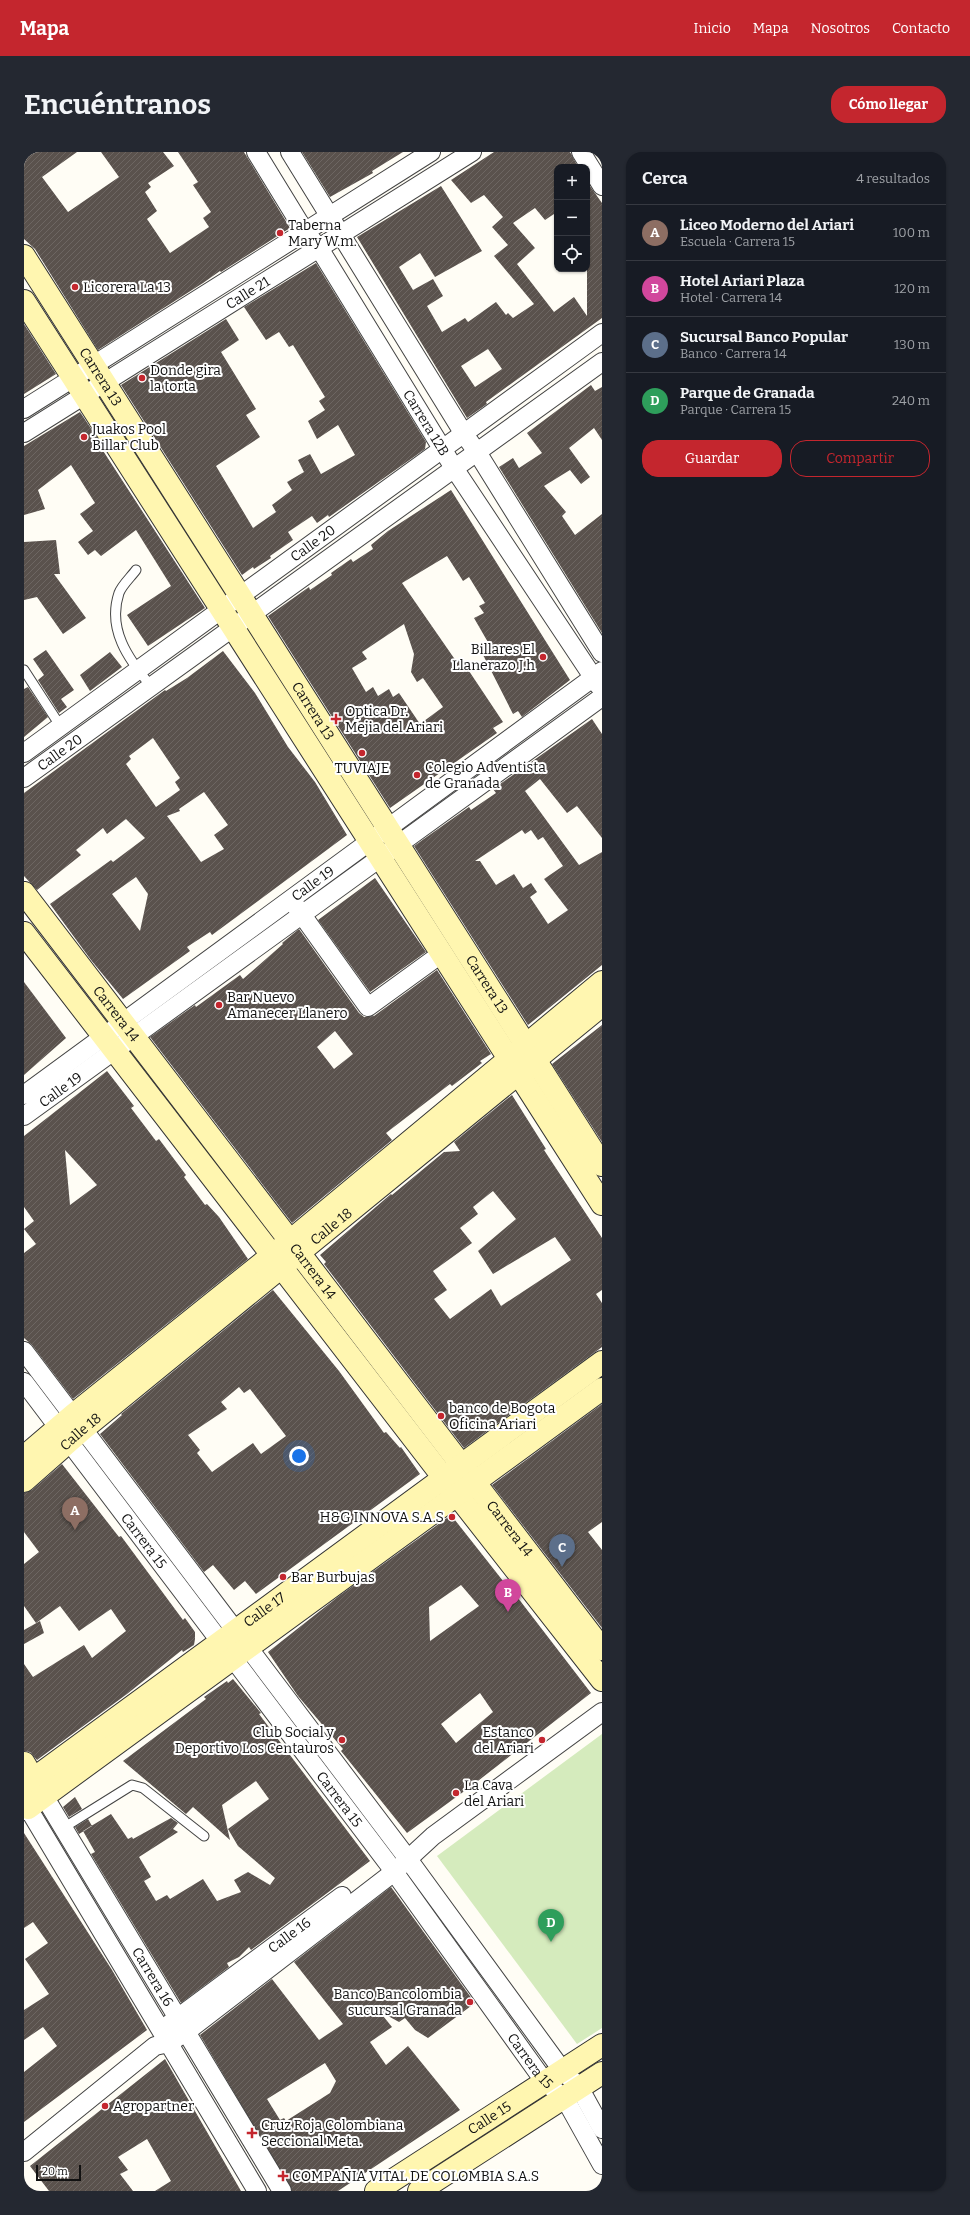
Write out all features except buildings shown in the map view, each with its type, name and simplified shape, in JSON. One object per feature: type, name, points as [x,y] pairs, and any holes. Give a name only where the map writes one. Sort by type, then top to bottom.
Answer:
[{"type":"street","name":"Carrera 12B","points":[[256,152],[305,232],[318,248],[454,468],[599,679]]},
{"type":"street","name":"Carrera 12B","points":[[290,152],[331,215],[464,434],[477,452],[602,653]]},
{"type":"street","name":"Calle 21","points":[[24,433],[78,387],[92,365],[431,152]]},
{"type":"street","name":"Calle 21","points":[[24,409],[78,387],[104,384],[472,152]]},
{"type":"street","points":[[581,152],[602,186]]},
{"type":"street","name":"Carrera 13","points":[[24,256],[392,837],[602,1165]]},
{"type":"street","name":"Carrera 13","points":[[24,301],[226,619],[602,1204]]},
{"type":"street","name":"Calle 20","points":[[24,778],[151,686],[226,619],[442,449],[602,333]]},
{"type":"street","name":"Calle 20","points":[[245,605],[454,468],[602,362]]},
{"type":"street","name":"Calle 20","points":[[24,753],[138,670],[226,619]]},
{"type":"street","name":"Calle 19","points":[[24,1095],[239,960],[302,914],[375,850],[508,739],[599,679]]},
{"type":"street","name":"Calle 19","points":[[392,837],[523,754],[602,697]]},
{"type":"street","points":[[508,739],[523,754]]},
{"type":"street","name":"Calle 19","points":[[128,1030],[228,945],[291,899],[375,850]]},
{"type":"street","name":"Carrera 14","points":[[24,893],[602,1649]]},
{"type":"street","points":[[291,899],[368,1006],[441,954]]},
{"type":"street","name":"Carrera 14","points":[[24,933],[457,1495],[602,1680]]},
{"type":"street","points":[[228,945],[239,960]]},
{"type":"street","name":"Calle 18","points":[[530,1053],[602,982]]},
{"type":"street","name":"Calle 18","points":[[24,1457],[71,1429],[277,1262],[530,1053],[602,1005]]},
{"type":"street","name":"Calle 19","points":[[24,1116],[109,1043]]},
{"type":"street","points":[[182,1138],[200,1123]]},
{"type":"street","points":[[247,1223],[265,1208]]},
{"type":"street","name":"Carrera 15","points":[[24,1351],[71,1429],[234,1645],[391,1867],[554,2075],[571,2092],[602,2129]]},
{"type":"street","name":"Calle 17","points":[[234,1645],[457,1495],[468,1474],[602,1362]]},
{"type":"street","name":"Carrera 15","points":[[24,1382],[71,1429]]},
{"type":"street","name":"Calle 17","points":[[29,1792],[234,1645],[444,1478],[468,1474],[602,1389]]},
{"type":"street","name":"Calle 18","points":[[24,1481],[71,1429]]},
{"type":"street","name":"Carrera 15","points":[[234,1645],[404,1854],[554,2075]]},
{"type":"street","name":"Calle 16","points":[[24,2152],[162,2040],[391,1867],[404,1854],[433,1836],[602,1712]]},
{"type":"street","name":"Carrera 16","points":[[29,1792],[63,1828],[282,2191]]},
{"type":"street","name":"Carrera 16","points":[[29,1792],[162,2040],[210,2112],[257,2191]]},
{"type":"street","name":"Calle 15","points":[[376,2191],[602,2045]]},
{"type":"street","name":"Calle 15","points":[[419,2191],[602,2073]]},
{"type":"street","name":"Carrera 15","points":[[571,2092],[602,2165]]},
{"type":"street","points":[[210,2112],[227,2100]]},
{"type":"lane","points":[[136,570],[120,592],[114,617],[116,631],[138,670],[151,686]]},
{"type":"lane","points":[[24,670],[61,727]]},
{"type":"lane","points":[[63,1828],[132,1785],[143,1788],[204,1836]]},
{"type":"green space","points":[[602,1734],[602,2028],[577,2044],[437,1856]]},
{"type":"place","name":"Taberna Mary W.m.","points":[[280,233]]},
{"type":"place","name":"Licorera La 13","points":[[75,287]]},
{"type":"place","name":"Donde gira la torta","points":[[142,378]]},
{"type":"place","name":"Juakos Pool Billar Club","points":[[84,437]]},
{"type":"place","name":"Billares El Llanerazo J.h","points":[[543,657]]},
{"type":"place","name":"Optica Dr. Mejia del Ariari","points":[[336,719]]},
{"type":"place","name":"TUVIAJE","points":[[362,753]]},
{"type":"place","name":"Colegio Adventista de Granada","points":[[417,775]]},
{"type":"place","name":"Bar Nuevo Amanecer Llanero","points":[[219,1005]]},
{"type":"place","name":"banco de Bogota Oficina Ariari","points":[[441,1416]]},
{"type":"place","name":"H&G INNOVA S.A.S","points":[[452,1517]]},
{"type":"place","name":"Liceo Moderno del Ariari","points":[[75,1530]]},
{"type":"place","name":"Sucursal Banco Popular","points":[[562,1567]]},
{"type":"place","name":"Bar Burbujas","points":[[283,1577]]},
{"type":"place","name":"Hotel Ariari Plaza","points":[[508,1612]]},
{"type":"place","name":"Club Social y Deportivo Los Centauros","points":[[342,1740]]},
{"type":"place","name":"Estanco del Ariari","points":[[542,1740]]},
{"type":"place","name":"La Cava del Ariari","points":[[456,1793]]},
{"type":"place","name":"Parque de Granada","points":[[551,1942]]},
{"type":"place","name":"Banco Bancolombia sucursal Granada","points":[[470,2002]]},
{"type":"place","name":"Agropartner","points":[[105,2106]]},
{"type":"place","name":"Cruz Roja Colombiana Seccional Meta.","points":[[252,2133]]},
{"type":"place","name":"COMPAÑIA VITAL DE COLOMBIA S.A.S","points":[[283,2176]]}]
